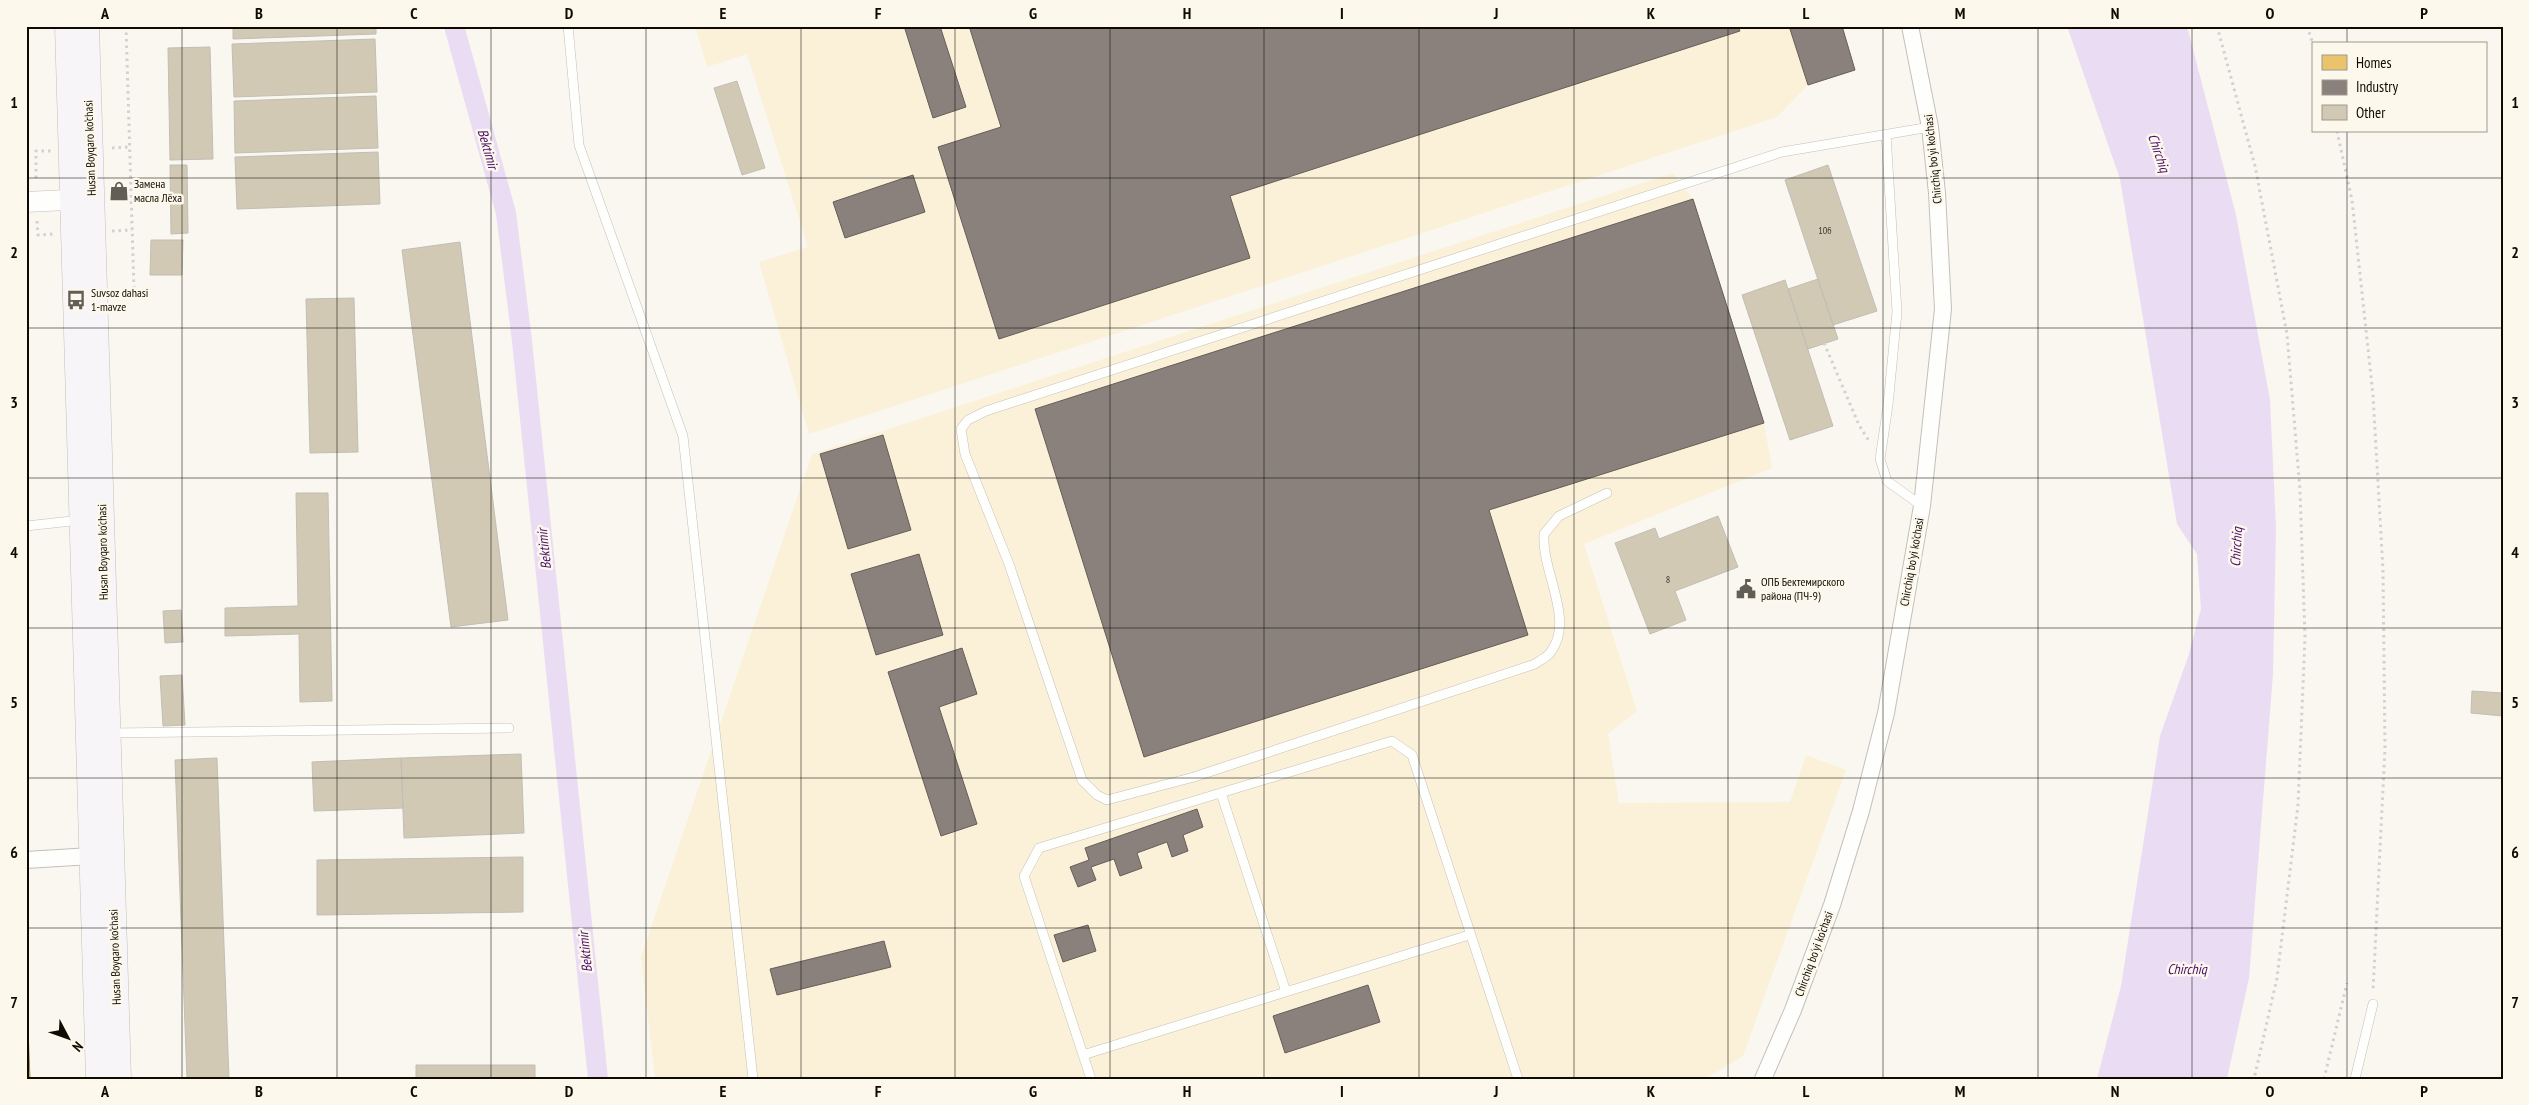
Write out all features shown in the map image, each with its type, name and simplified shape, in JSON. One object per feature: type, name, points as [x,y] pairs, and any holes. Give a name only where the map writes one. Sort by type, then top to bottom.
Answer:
[{"type":"main road","name":"Husan Boyqaro ko'chasi","points":[[67,26],[82,199],[92,520],[91,856],[98,1079]]},
{"type":"main road","name":"Husan Boyqaro ko'chasi","points":[[82,199],[87,26]]},
{"type":"main road","name":"Husan Boyqaro ko'chasi","points":[[92,520],[107,733],[119,1079]]},
{"type":"street","name":"Chirchiq bo'yi ko'chasi","points":[[1763,1079],[1793,1010],[1832,905],[1861,810],[1886,713],[1922,506],[1943,309],[1938,201],[1930,127],[1910,26]]},
{"type":"street","points":[[26,202],[82,199]]},
{"type":"street","points":[[26,860],[91,856]]},
{"type":"lane","points":[[568,26],[579,145],[683,436],[753,1079]]},
{"type":"lane","points":[[1607,492],[1559,516],[1544,534],[1546,568],[1561,623],[1550,653],[1535,664],[1194,777],[1107,800],[1097,795],[1082,780],[1009,564],[965,454],[961,429],[968,420],[986,411],[1782,152],[1930,127]]},
{"type":"lane","points":[[1886,134],[1897,312],[1888,404],[1880,459],[1887,481],[1922,506]]},
{"type":"lane","points":[[26,526],[92,520]]},
{"type":"lane","points":[[107,733],[509,728]]},
{"type":"lane","points":[[1091,1079],[1024,876],[1039,848],[1392,741],[1412,755],[1469,935],[1518,1079]]},
{"type":"lane","points":[[1221,793],[1286,992]]},
{"type":"lane","points":[[1083,1055],[1469,935]]},
{"type":"lane","points":[[2355,1079],[2373,1004]]},
{"type":"path","points":[[126,26],[134,290]]},
{"type":"path","points":[[2217,26],[2255,166],[2286,334],[2300,500],[2305,637],[2298,805],[2277,978],[2254,1079]]},
{"type":"path","points":[[2308,26],[2312,42]]},
{"type":"path","points":[[2337,132],[2352,200],[2373,395],[2383,570],[2385,748],[2373,1004]]},
{"type":"path","points":[[104,148],[129,147]]},
{"type":"path","points":[[36,178],[36,151],[53,150]]},
{"type":"path","points":[[37,221],[38,235],[57,234]]},
{"type":"path","points":[[106,231],[132,230]]},
{"type":"path","points":[[1824,343],[1859,425],[1880,459]]},
{"type":"path","points":[[2324,1079],[2348,983]]},
{"type":"shaded area","points":[[695,26],[1842,26],[1855,70],[1808,85],[1777,117],[809,434],[759,262],[808,247],[747,54],[707,67]]},
{"type":"shaded area","points":[[1673,173],[1693,199],[1764,423],[1772,468],[1584,544],[1637,711],[1608,734],[1619,803],[1790,802],[1806,755],[1846,770],[1743,1056],[1705,1079],[655,1079],[641,957],[812,454]]},
{"type":"water","name":"Chirchiq","points":[[2067,26],[2187,26],[2236,215],[2270,400],[2276,528],[2273,674],[2249,978],[2227,1079],[2097,1079],[2121,986],[2160,736],[2188,657],[2201,609],[2197,554],[2177,524],[2120,179]]},
{"type":"building: Homes","points":[[26,976],[30,1079],[26,1079]]},
{"type":"building: Industry","points":[[904,26],[940,26],[966,107],[933,118]]},
{"type":"building: Industry","points":[[969,26],[1738,26],[1740,31],[1230,196],[1250,258],[999,339],[938,147],[1001,127]]},
{"type":"building: Industry","points":[[1789,26],[1842,26],[1855,70],[1808,85]]},
{"type":"building: Industry","points":[[913,175],[925,212],[845,238],[833,202]]},
{"type":"building: Industry","points":[[1693,199],[1764,423],[1489,510],[1528,635],[1144,757],[1035,409]]},
{"type":"building: Industry","points":[[883,435],[911,530],[848,549],[820,454]]},
{"type":"building: Industry","points":[[919,554],[943,635],[876,655],[851,574]]},
{"type":"building: Industry","points":[[962,648],[977,694],[939,707],[977,824],[941,836],[888,672]]},
{"type":"building: Industry","points":[[1197,809],[1203,827],[1183,835],[1188,851],[1172,857],[1167,842],[1137,853],[1142,868],[1120,876],[1114,859],[1091,867],[1096,880],[1078,887],[1070,867],[1089,860],[1085,848]]},
{"type":"building: Industry","points":[[1088,925],[1096,951],[1063,962],[1054,935]]},
{"type":"building: Industry","points":[[884,941],[891,967],[777,995],[770,969]]},
{"type":"building: Industry","points":[[1368,985],[1380,1022],[1285,1053],[1273,1016]]},
{"type":"building: Other","points":[[233,26],[376,26],[376,34],[233,39]]},
{"type":"building: Other","points":[[375,39],[377,92],[234,97],[232,44]]},
{"type":"building: Other","points":[[210,47],[213,159],[170,160],[168,48]]},
{"type":"building: Other","points":[[737,81],[765,168],[742,175],[714,88]]},
{"type":"building: Other","points":[[376,96],[378,148],[235,153],[234,101]]},
{"type":"building: Other","points":[[378,152],[380,204],[237,209],[235,157]]},
{"type":"building: Other","points":[[170,165],[187,165],[188,233],[171,234]]},
{"type":"building: Other","points":[[1828,165],[1877,311],[1833,325],[1785,180]]},
{"type":"building: Other","points":[[151,240],[183,240],[182,275],[150,275]]},
{"type":"building: Other","points":[[460,242],[508,620],[451,627],[402,250]]},
{"type":"building: Other","points":[[1818,279],[1838,339],[1808,349],[1788,289]]},
{"type":"building: Other","points":[[1785,280],[1833,426],[1790,440],[1742,295]]},
{"type":"building: Other","points":[[354,298],[358,452],[310,453],[306,299]]},
{"type":"building: Other","points":[[296,493],[328,493],[332,701],[300,702],[299,634],[225,636],[225,608],[298,606]]},
{"type":"building: Other","points":[[1718,516],[1738,567],[1675,591],[1686,620],[1650,634],[1615,543],[1655,528],[1659,539]]},
{"type":"building: Other","points":[[181,610],[183,642],[165,643],[163,611]]},
{"type":"building: Other","points":[[182,675],[185,725],[163,726],[160,676]]},
{"type":"building: Other","points":[[2472,691],[2503,693],[2503,716],[2471,713]]},
{"type":"building: Other","points":[[521,754],[524,833],[404,838],[401,758]]},
{"type":"building: Other","points":[[217,758],[229,1079],[187,1079],[175,760]]},
{"type":"building: Other","points":[[401,758],[403,808],[314,811],[312,762]]},
{"type":"building: Other","points":[[523,857],[523,912],[317,915],[317,860]]},
{"type":"building: Other","points":[[416,1065],[535,1065],[535,1079],[416,1079]]},
{"type":"waterway","name":"Bektimir","points":[[454,26],[506,213],[522,341],[598,1079]]},
{"type":"place","name":"Замена масла Лёха","points":[[119,191]]},
{"type":"place","name":"Suvsoz dahasi 1-mavze","points":[[76,300]]},
{"type":"place","name":"ОПБ Бектемирского района (ПЧ-9)","points":[[1746,589]]}]
